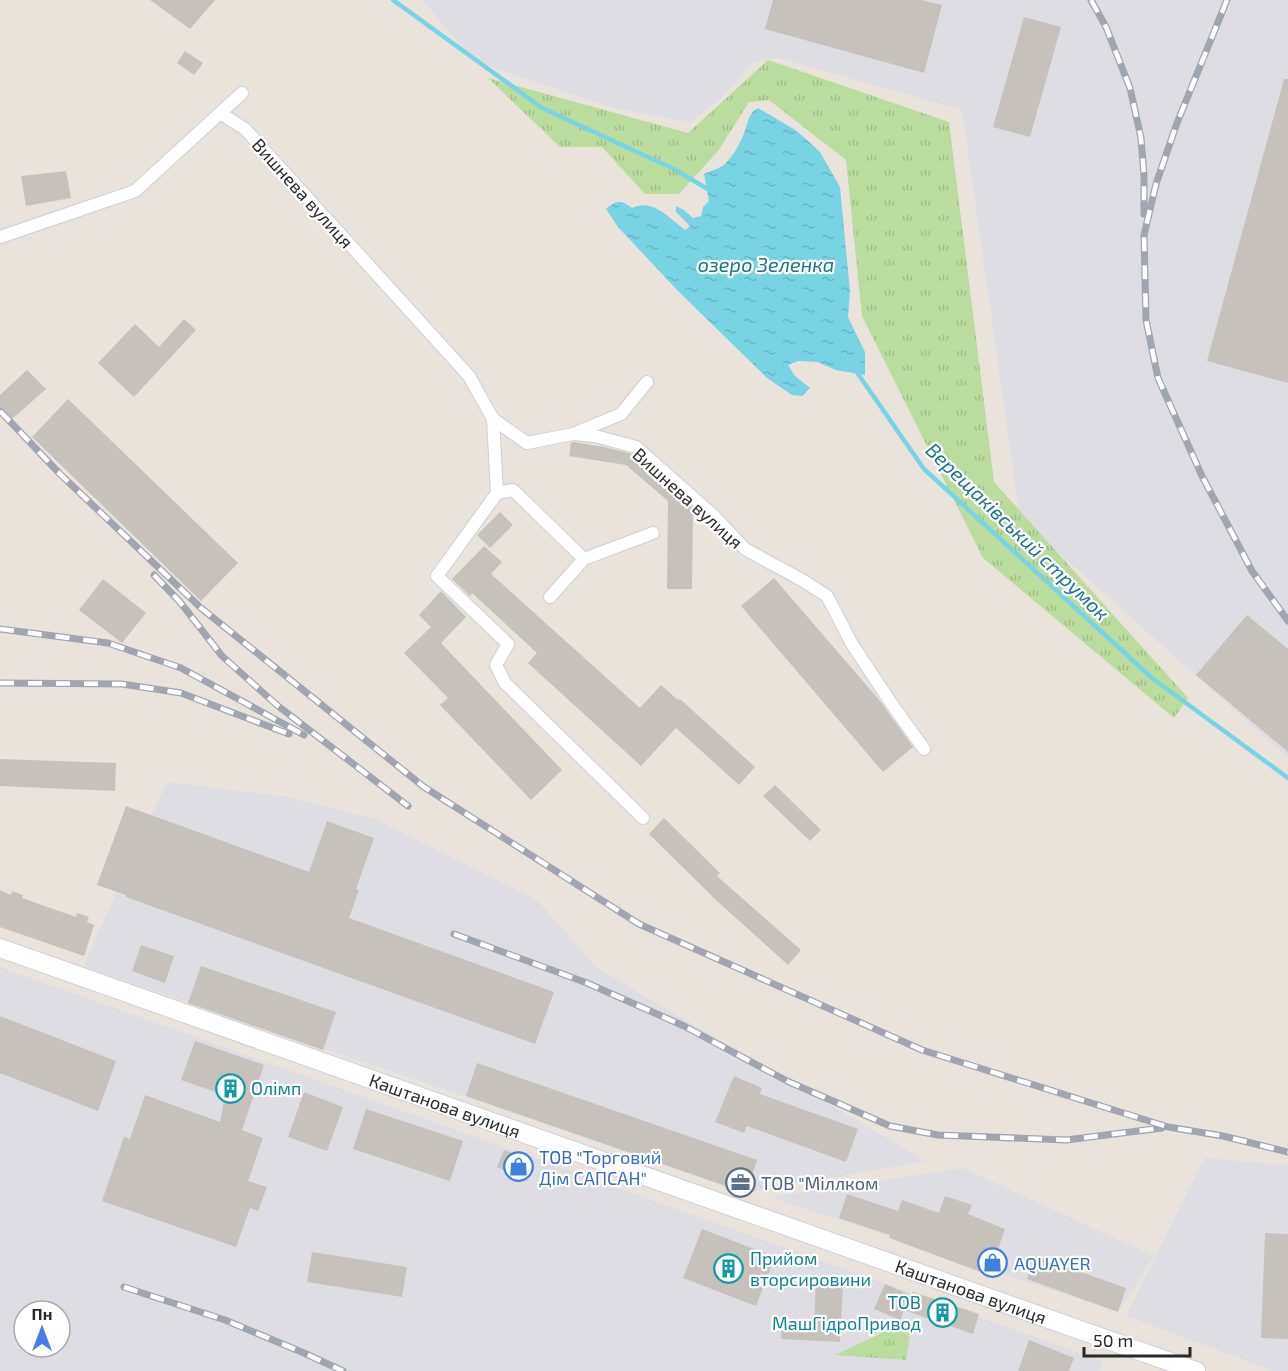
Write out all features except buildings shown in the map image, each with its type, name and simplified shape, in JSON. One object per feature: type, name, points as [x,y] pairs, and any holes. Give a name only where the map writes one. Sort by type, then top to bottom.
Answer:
[{"type":"street","points":[[0,237],[135,191],[242,93]]},
{"type":"street","name":"Вишнева вулиця","points":[[220,113],[245,129],[469,376],[492,419],[497,493]]},
{"type":"street","name":"Вишнева вулиця","points":[[492,419],[527,443],[573,434],[621,414],[647,382]]},
{"type":"street","name":"Вишнева вулиця","points":[[573,434],[595,436],[636,447],[714,516],[746,549],[827,596],[852,644],[924,748]]},
{"type":"street","points":[[584,559],[513,490],[497,493],[436,576],[508,644],[496,665],[505,683],[643,818]]},
{"type":"street","points":[[550,597],[584,559],[653,533]]},
{"type":"street","name":"Каштанова вулиця","points":[[0,948],[1196,1371]]},
{"type":"shaded area","points":[[422,0],[1288,0],[1288,758],[1020,518],[962,110],[778,58],[753,63],[720,99],[690,122],[613,108],[476,62]]},
{"type":"shaded area","points":[[167,782],[289,797],[375,819],[537,900],[597,968],[926,1161],[746,1193],[83,966]]},
{"type":"shaded area","points":[[0,967],[1102,1361],[1100,1371],[0,1371]]},
{"type":"shaded area","points":[[1204,1158],[1288,1165],[1288,1371],[1274,1371],[1126,1316]]},
{"type":"shaded area","points":[[963,1168],[1154,1256],[1118,1312],[770,1197]]},
{"type":"green space","points":[[768,60],[949,122],[994,482],[1188,698],[1174,718],[983,558],[862,316],[846,160],[769,100],[749,102],[718,151],[679,194],[645,194],[602,147],[560,147],[488,78],[688,133]]},
{"type":"green space","points":[[893,1328],[910,1333],[906,1360],[835,1355]]},
{"type":"water","name":"озеро Зеленка","points":[[758,108],[797,131],[820,152],[840,187],[850,291],[848,317],[865,352],[865,375],[836,370],[817,362],[798,361],[788,365],[795,376],[810,388],[802,396],[792,395],[767,378],[678,291],[618,227],[606,209],[619,202],[632,208],[647,206],[661,211],[685,230],[690,226],[676,212],[676,206],[693,218],[701,216],[703,207],[709,201],[704,174],[721,167],[728,161],[736,150],[750,117]]},
{"type":"waterway","name":"Верещаківський струмок","points":[[393,0],[542,108],[674,169],[711,191]]},
{"type":"waterway","name":"Верещаківський струмок","points":[[856,371],[924,469],[1152,678],[1288,778]]},
{"type":"railway","points":[[1091,0],[1106,27],[1130,88],[1141,138],[1144,214]]},
{"type":"railway","points":[[1227,0],[1177,123],[1156,184],[1144,235],[1146,320],[1158,378],[1202,476],[1252,571],[1288,621]]},
{"type":"railway","points":[[0,411],[60,474],[201,608],[424,787],[639,924],[922,1050],[1168,1127],[1223,1136],[1288,1152]]},
{"type":"railway","points":[[154,575],[180,602],[222,656],[278,706],[408,806]]},
{"type":"railway","points":[[0,629],[108,643],[181,668],[304,735]]},
{"type":"railway","points":[[0,683],[122,684],[181,693],[289,734]]},
{"type":"railway","points":[[454,934],[587,983],[684,1026],[787,1081],[890,1126],[938,1135],[1066,1140],[1162,1128]]},
{"type":"railway","points":[[124,1287],[225,1320],[343,1371]]},
{"type":"place","name":"Олімп","points":[[230,1088]]},
{"type":"place","name":"ТОВ \"Торговий Дім САПСАН\"","points":[[518,1167]]},
{"type":"place","name":"ТОВ \"Міллком","points":[[740,1183]]},
{"type":"place","name":"AQUAYER","points":[[993,1263]]},
{"type":"place","name":"Прийом вторсировини","points":[[729,1268]]},
{"type":"place","name":"ТОВ МашГідроПривод","points":[[942,1312]]}]
